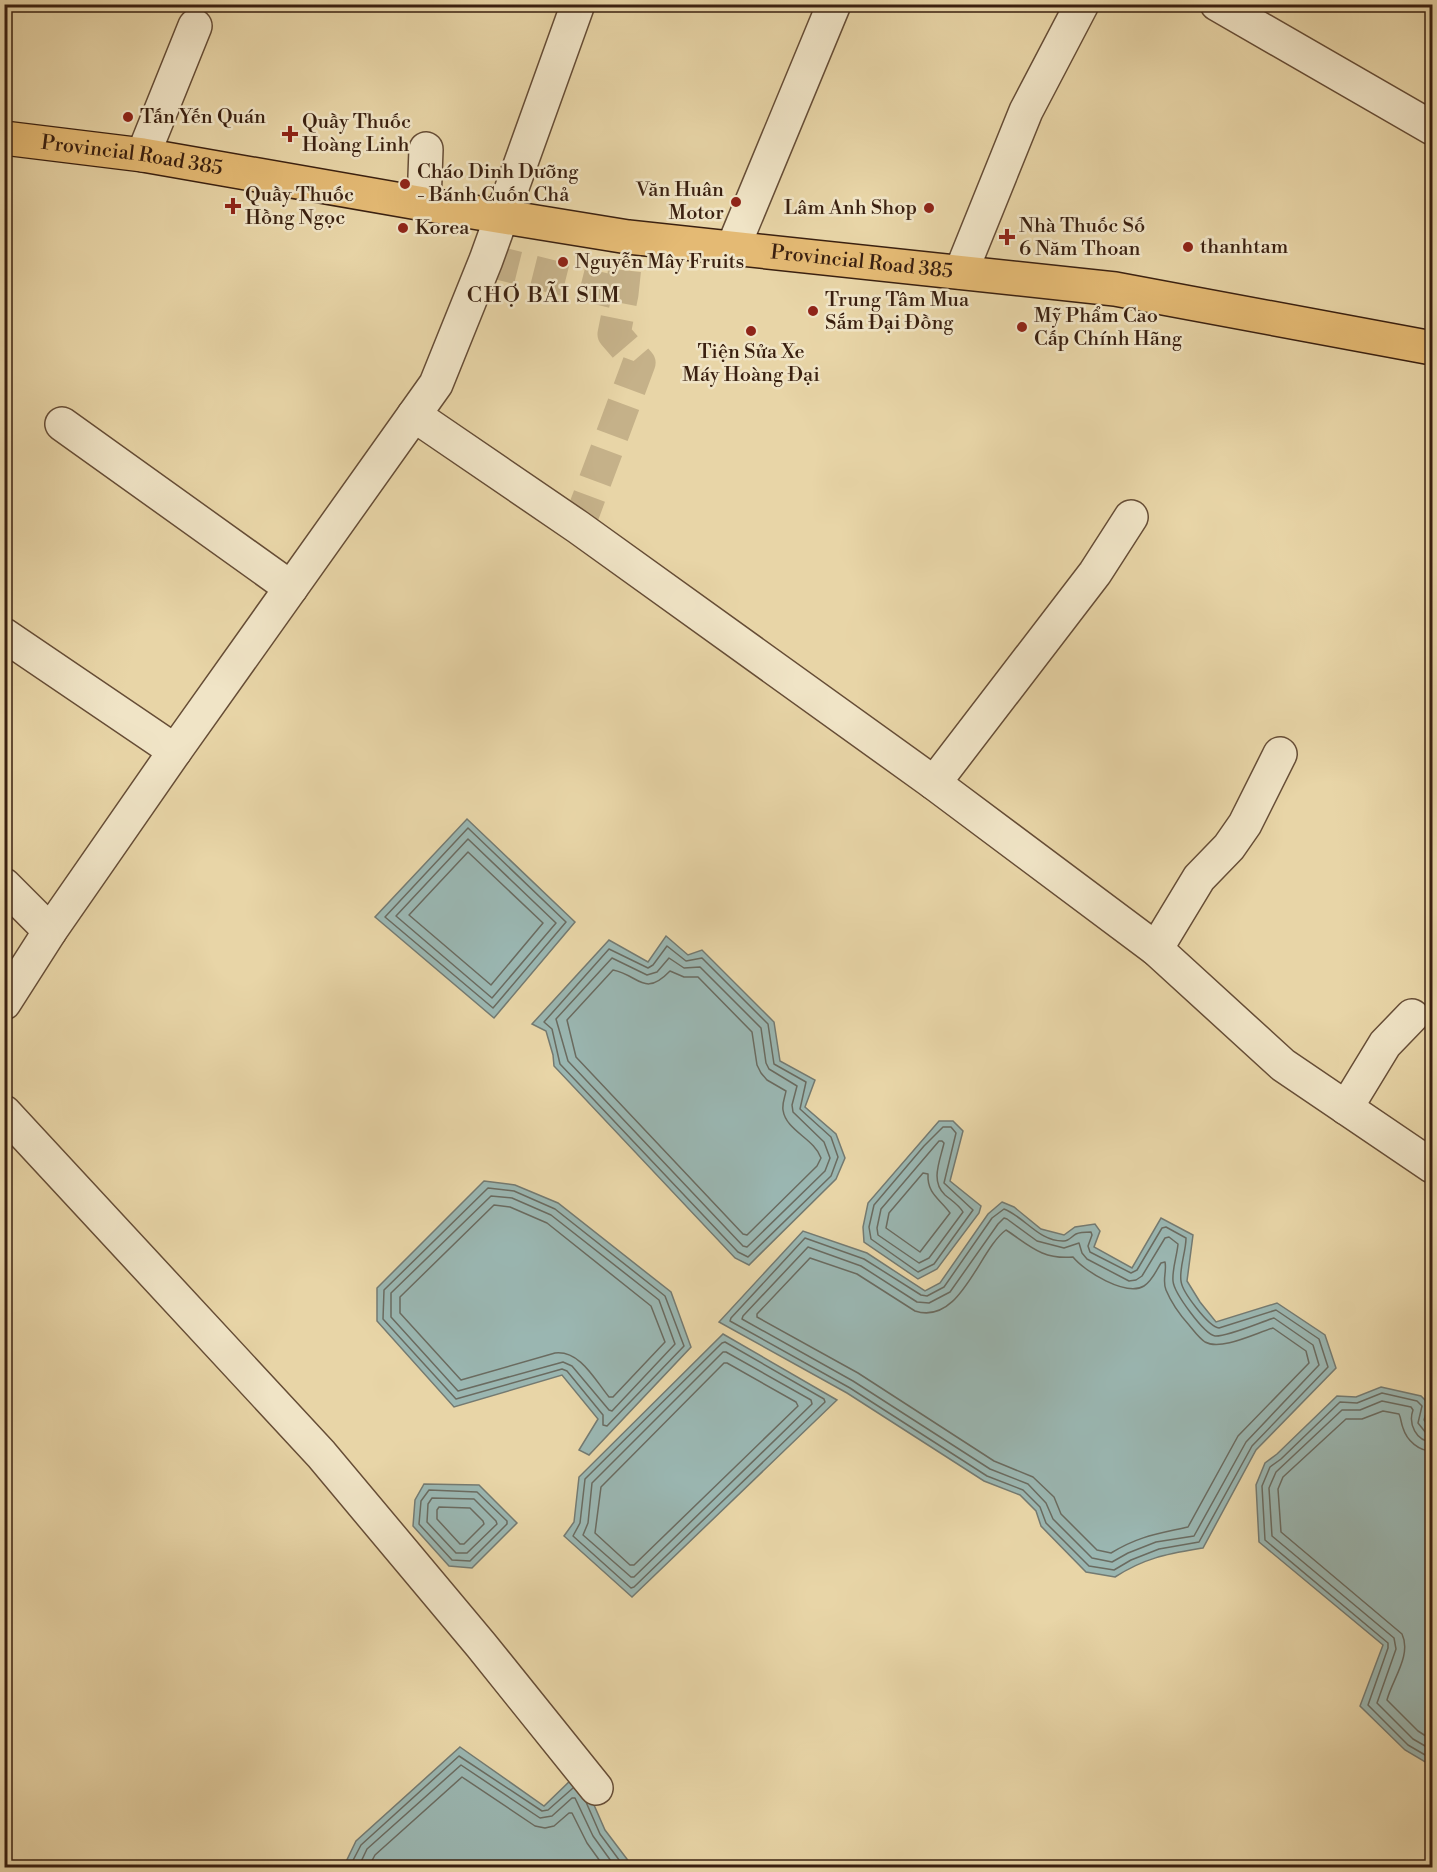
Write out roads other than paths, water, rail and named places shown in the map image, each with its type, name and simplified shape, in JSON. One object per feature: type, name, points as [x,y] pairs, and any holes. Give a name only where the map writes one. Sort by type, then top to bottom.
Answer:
[{"type":"main road","name":"Provincial Road 385","points":[[4,138],[143,155],[628,237],[732,250],[1115,289],[1432,348]]},
{"type":"street","points":[[4,1003],[50,931],[436,384],[486,260],[578,4]]},
{"type":"street","points":[[732,250],[834,4]]},
{"type":"street","points":[[962,272],[1026,111],[1082,4]]},
{"type":"street","points":[[1217,4],[1432,128]]},
{"type":"street","points":[[143,155],[195,26]]},
{"type":"street","points":[[424,204],[426,149]]},
{"type":"street","points":[[414,414],[578,527],[934,783],[1156,949],[1283,1065],[1432,1166]]},
{"type":"street","points":[[62,424],[291,588]]},
{"type":"street","points":[[934,783],[1095,573],[1131,517]]},
{"type":"street","points":[[4,635],[175,752]]},
{"type":"street","points":[[1156,949],[1194,887],[1245,824],[1280,754]]},
{"type":"street","points":[[4,885],[50,931]]},
{"type":"street","points":[[1346,1108],[1385,1044],[1412,1016]]},
{"type":"street","points":[[4,1112],[321,1454],[481,1645],[596,1788]]},
{"type":"water","points":[[467,819],[575,922],[494,1018],[375,917]]},
{"type":"water","points":[[666,936],[688,955],[702,950],[774,1022],[780,1061],[815,1080],[805,1107],[836,1134],[845,1158],[836,1179],[749,1265],[735,1258],[554,1066],[546,1031],[532,1024],[609,940],[648,962]]},
{"type":"water","points":[[939,1121],[953,1121],[963,1131],[950,1181],[981,1206],[979,1213],[937,1269],[918,1279],[864,1242],[863,1227],[868,1203]]},
{"type":"water","points":[[484,1181],[515,1185],[558,1203],[671,1292],[691,1347],[589,1455],[579,1450],[598,1419],[562,1375],[454,1407],[377,1321],[377,1288]]},
{"type":"water","points":[[1002,1202],[1014,1207],[1041,1229],[1064,1235],[1075,1227],[1095,1224],[1100,1231],[1094,1247],[1132,1268],[1161,1218],[1193,1235],[1187,1281],[1216,1322],[1277,1303],[1325,1335],[1336,1368],[1256,1450],[1203,1548],[1147,1561],[1115,1577],[1086,1572],[1041,1526],[1036,1511],[1020,1495],[984,1481],[847,1393],[719,1322],[803,1231],[867,1253],[925,1291],[940,1283],[988,1214]]},
{"type":"water","points":[[723,1334],[837,1400],[632,1597],[564,1536],[574,1522],[579,1477]]},
{"type":"water","points":[[1381,1387],[1421,1396],[1429,1404],[1424,1420],[1432,1432],[1432,1766],[1405,1750],[1360,1706],[1383,1645],[1259,1542],[1256,1485],[1265,1463],[1337,1396],[1356,1397]]},
{"type":"water","points":[[424,1484],[479,1485],[517,1523],[472,1568],[449,1566],[413,1526],[415,1500]]},
{"type":"water","points":[[460,1747],[544,1806],[571,1780],[587,1789],[605,1830],[633,1867],[343,1868],[356,1841]]},
{"type":"tunnel","points":[[578,527],[639,363],[614,334],[622,294],[628,237]]},
{"type":"tunnel","points":[[486,260],[622,294]]},
{"type":"place","name":"Tấn Yến Quán","points":[[128,117]]},
{"type":"place","name":"Quầy Thuốc Hoàng Linh","points":[[290,134]]},
{"type":"place","name":"Cháo Dinh Dưỡng - Bánh Cuốn Chả","points":[[405,184]]},
{"type":"place","name":"Văn Huân Motor","points":[[736,202]]},
{"type":"place","name":"Quầy Thuốc Hồng Ngọc","points":[[233,206]]},
{"type":"place","name":"Lâm Anh Shop","points":[[929,208]]},
{"type":"place","name":"Korea","points":[[403,228]]},
{"type":"place","name":"Nhà Thuốc Số 6 Năm Thoan","points":[[1007,237]]},
{"type":"place","name":"thanhtam","points":[[1188,247]]},
{"type":"place","name":"Nguyễn Mây Fruits","points":[[563,262]]},
{"type":"place","name":"Trung Tâm Mua Sắm Đại Đồng","points":[[813,311]]},
{"type":"place","name":"Mỹ Phẩm Cao Cấp Chính Hãng","points":[[1022,327]]},
{"type":"place","name":"Tiện Sửa Xe Máy Hoàng Đại","points":[[751,331]]},
{"type":"district","name":"CHỢ BÃI SIM","points":[[544,295]]}]
